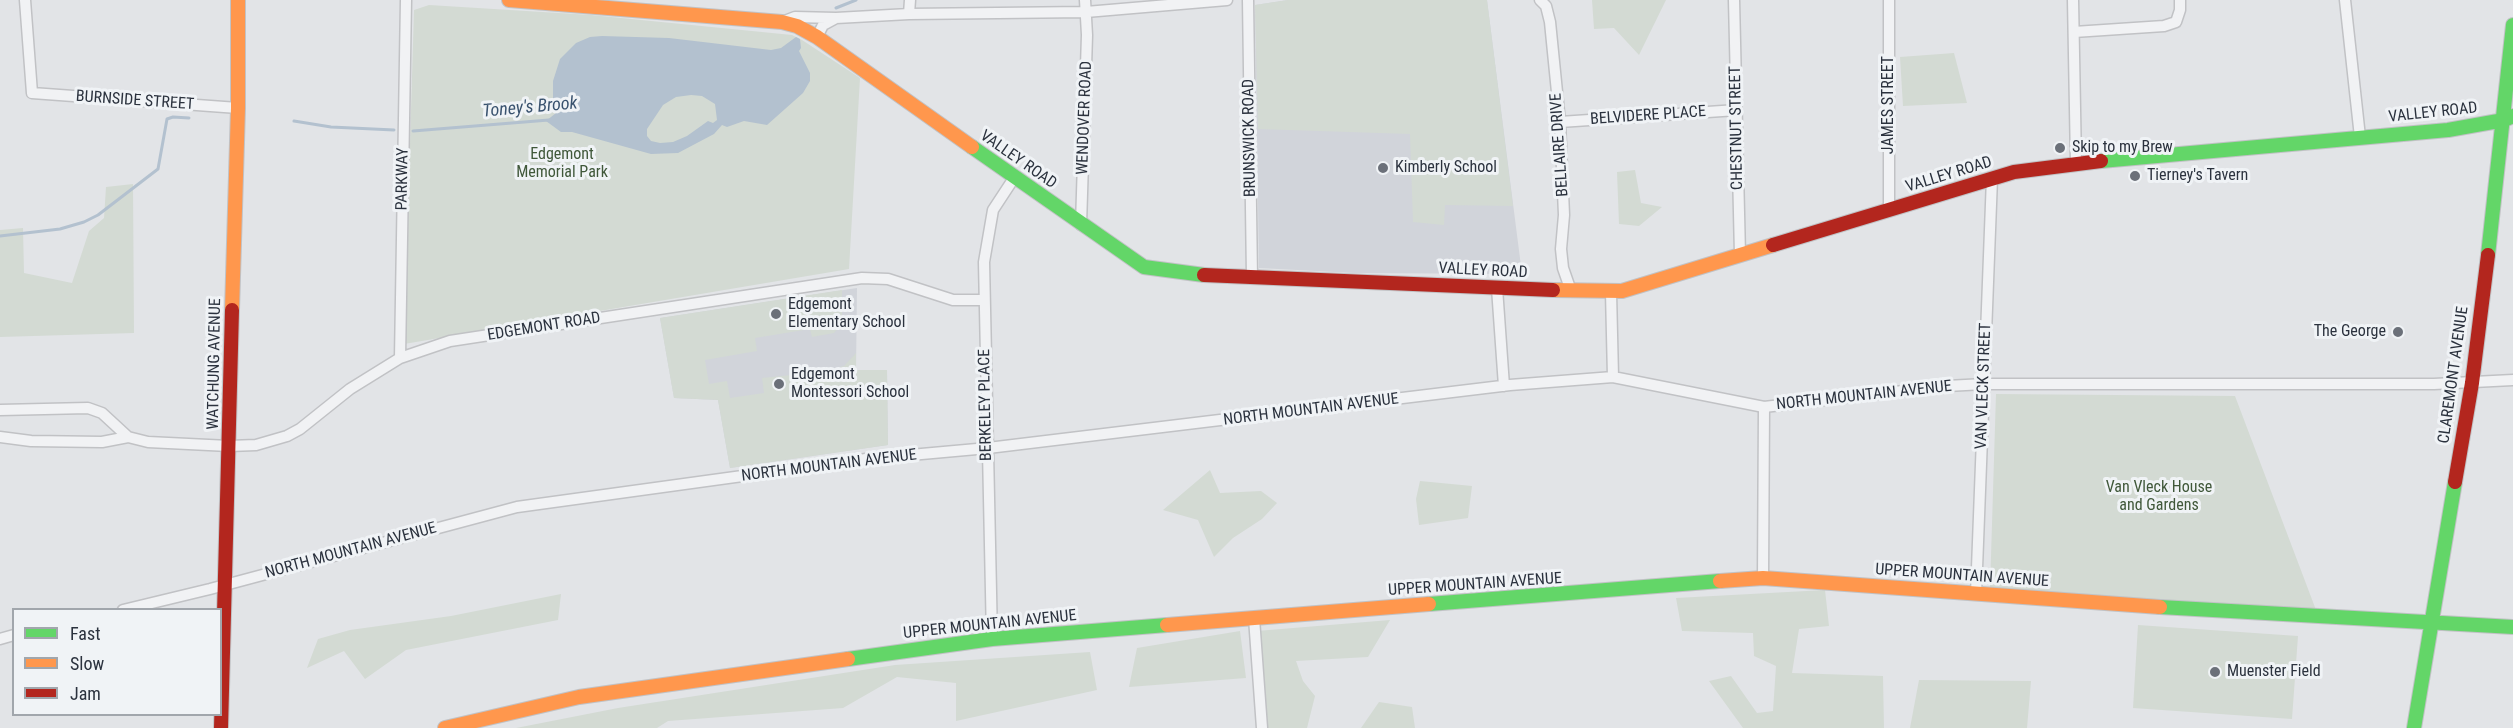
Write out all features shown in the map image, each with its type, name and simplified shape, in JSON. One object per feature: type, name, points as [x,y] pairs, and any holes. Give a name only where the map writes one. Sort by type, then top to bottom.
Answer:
[{"type":"street","name":"BURNSIDE STREET","points":[[25,0],[32,93],[238,108]]},
{"type":"street","name":"WATCHUNG AVENUE","points":[[222,692],[238,108],[238,0]]},
{"type":"street","name":"PARKWAY","points":[[400,358],[406,0]]},
{"type":"street","name":"VALLEY ROAD","points":[[509,0],[782,22],[802,28],[1144,267],[1189,274],[1571,291],[1622,291],[2014,172],[2076,163],[2448,130],[2508,118]]},
{"type":"street","points":[[909,0],[909,14]]},
{"type":"street","points":[[782,22],[795,17],[836,18],[1227,0]]},
{"type":"street","name":"BRUNSWICK ROAD","points":[[1248,0],[1252,277]]},
{"type":"street","name":"BELLAIRE DRIVE","points":[[1540,0],[1546,6],[1550,22],[1560,122],[1564,215],[1561,249],[1563,268],[1571,291]]},
{"type":"street","name":"CHESTNUT STREET","points":[[1734,0],[1740,255]]},
{"type":"street","name":"JAMES STREET","points":[[1889,0],[1889,211]]},
{"type":"street","points":[[2073,0],[2076,163]]},
{"type":"street","points":[[2074,32],[2164,26],[2176,22],[2180,0]]},
{"type":"street","points":[[2345,0],[2360,137]]},
{"type":"street","name":"WENDOVER ROAD","points":[[1081,225],[1086,6]]},
{"type":"street","points":[[817,37],[823,25],[836,18]]},
{"type":"street","name":"CLAREMONT AVENUE","points":[[2414,728],[2472,383],[2508,118],[2513,25]]},
{"type":"street","name":"BELVIDERE PLACE","points":[[1560,122],[1737,110]]},
{"type":"street","name":"BERKELEY PLACE","points":[[992,639],[984,262],[990,219],[996,203],[1014,178]]},
{"type":"street","name":"VAN VLECK STREET","points":[[1976,594],[1992,178]]},
{"type":"street","name":"EDGEMONT ROAD","points":[[0,437],[30,441],[102,442],[128,437],[148,442],[256,445],[287,436],[313,421],[357,384],[400,358],[431,346],[469,338],[862,278],[888,279],[953,300],[984,300]]},
{"type":"street","points":[[1497,288],[1504,386]]},
{"type":"street","points":[[1611,292],[1613,377]]},
{"type":"street","name":"NORTH MOUNTAIN AVENUE","points":[[127,608],[225,585],[517,507],[866,459],[988,448],[1504,386],[1613,377],[1764,407],[1947,386],[1984,384],[2472,383],[2513,380]]},
{"type":"street","points":[[1763,578],[1764,407]]},
{"type":"street","points":[[0,410],[87,408],[102,413],[128,437]]},
{"type":"street","name":"UPPER MOUNTAIN AVENUE","points":[[445,728],[579,697],[992,639],[1763,578],[1976,594],[2513,627]]},
{"type":"street","points":[[1254,618],[1262,728]]},
{"type":"shaded area","name":"Kimberly School","points":[[1288,0],[1487,0],[1522,274],[1354,273],[1259,268],[1255,5]]},
{"type":"shaded area","name":"Edgemont Montessori School","points":[[857,288],[856,370],[887,370],[888,445],[730,468],[718,400],[674,398],[660,318]]},
{"type":"green space","points":[[1288,0],[1487,0],[1513,206],[1445,205],[1444,225],[1413,222],[1410,134],[1258,129],[1255,5]]},
{"type":"green space","points":[[1592,0],[1666,0],[1639,55],[1614,28],[1594,29]]},
{"type":"green space","name":"Edgemont Memorial Park","points":[[429,5],[591,15],[792,35],[802,40],[860,78],[849,269],[404,344],[414,10]]},
{"type":"green space","points":[[1954,53],[1967,103],[1903,106],[1900,57]]},
{"type":"green space","points":[[1635,170],[1641,203],[1662,207],[1639,226],[1619,224],[1617,172]]},
{"type":"green space","points":[[133,184],[134,333],[0,337],[0,230],[23,228],[24,273],[72,283],[89,231],[104,218],[106,187]]},
{"type":"green space","name":"Edgemont Montessori School","points":[[842,290],[842,324],[834,333],[812,337],[810,329],[755,338],[757,351],[705,360],[709,384],[727,381],[730,398],[764,393],[762,378],[820,372],[844,366],[856,353],[856,370],[887,370],[888,445],[730,468],[718,400],[674,398],[660,318]]},
{"type":"green space","name":"Van Vleck House and Gardens","points":[[1996,394],[2235,396],[2316,610],[1990,589]]},
{"type":"green space","points":[[1210,470],[1220,493],[1261,491],[1277,503],[1262,519],[1233,538],[1214,557],[1198,520],[1163,510]]},
{"type":"green space","points":[[1420,481],[1472,486],[1468,518],[1419,525],[1416,499]]},
{"type":"green space","points":[[1825,590],[1829,626],[1799,629],[1792,673],[1883,676],[1884,728],[1743,728],[1709,681],[1731,676],[1757,713],[1773,711],[1776,666],[1754,656],[1753,633],[1682,631],[1676,598]]},
{"type":"green space","points":[[561,594],[558,620],[406,650],[365,679],[344,651],[307,668],[318,639],[350,630],[451,616]]},
{"type":"green space","points":[[1390,620],[1368,657],[1296,661],[1303,681],[1315,696],[1307,728],[1268,728],[1257,631]]},
{"type":"green space","name":"Muenster Field","points":[[2138,625],[2298,636],[2292,719],[2133,708]]},
{"type":"green space","points":[[1240,631],[1246,678],[1129,687],[1137,648]]},
{"type":"green space","points":[[1090,652],[1097,690],[956,721],[956,683],[897,677],[843,708],[668,721],[657,728],[516,728],[618,708],[895,665]]},
{"type":"green space","points":[[1919,680],[2031,681],[2027,728],[1910,728]]},
{"type":"green space","points":[[1379,702],[1412,707],[1415,728],[1361,728]]},
{"type":"water","points":[[590,37],[669,38],[771,50],[781,48],[796,37],[800,39],[799,51],[810,73],[810,81],[803,93],[767,125],[744,121],[727,127],[722,125],[714,134],[678,153],[651,154],[572,132],[561,132],[546,121],[556,113],[553,81],[560,59],[576,43]],"holes":[[[702,96],[715,104],[717,120],[713,123],[708,121],[687,136],[673,142],[651,141],[647,136],[647,129],[663,105],[676,97]]]},
{"type":"waterway","name":"Toney's Brook","points":[[836,8],[856,0]]},
{"type":"waterway","name":"Toney's Brook","points":[[0,236],[60,229],[98,215],[158,169],[167,119],[189,118]]},
{"type":"waterway","name":"Toney's Brook","points":[[413,131],[549,120]]},
{"type":"waterway","name":"Toney's Brook","points":[[294,121],[331,127],[394,130]]},
{"type":"traffic: fast","points":[[2488,255],[2513,25]]},
{"type":"traffic: fast","points":[[2101,161],[2448,130],[2504,120],[2513,116]]},
{"type":"traffic: fast","points":[[972,147],[1144,267],[1204,275]]},
{"type":"traffic: fast","points":[[2414,728],[2455,482]]},
{"type":"traffic: fast","points":[[1429,604],[1720,581]]},
{"type":"traffic: fast","points":[[2160,607],[2513,627]]},
{"type":"traffic: fast","points":[[848,659],[992,639],[1167,625]]},
{"type":"traffic: slow","points":[[232,310],[238,108],[238,0]]},
{"type":"traffic: slow","points":[[509,0],[782,22],[797,26],[817,37],[972,147]]},
{"type":"traffic: slow","points":[[1553,290],[1622,291],[1773,245]]},
{"type":"traffic: slow","points":[[1720,581],[1763,578],[2160,607]]},
{"type":"traffic: slow","points":[[1167,625],[1429,604]]},
{"type":"traffic: slow","points":[[445,728],[579,697],[848,659]]},
{"type":"traffic: jam","points":[[1773,245],[2014,172],[2101,161]]},
{"type":"traffic: jam","points":[[2455,482],[2472,383],[2488,255]]},
{"type":"traffic: jam","points":[[1204,275],[1553,290]]},
{"type":"traffic: jam","points":[[222,690],[232,310]]},
{"type":"traffic: jam","points":[[221,716],[221,728]]},
{"type":"place","name":"Skip to my Brew","points":[[2060,148]]},
{"type":"place","name":"Kimberly School","points":[[1383,168]]},
{"type":"place","name":"Tierney's Tavern","points":[[2135,176]]},
{"type":"place","name":"Edgemont Elementary School","points":[[776,314]]},
{"type":"place","name":"The George","points":[[2398,332]]},
{"type":"place","name":"Edgemont Montessori School","points":[[779,384]]},
{"type":"place","name":"Muenster Field","points":[[2215,672]]}]
